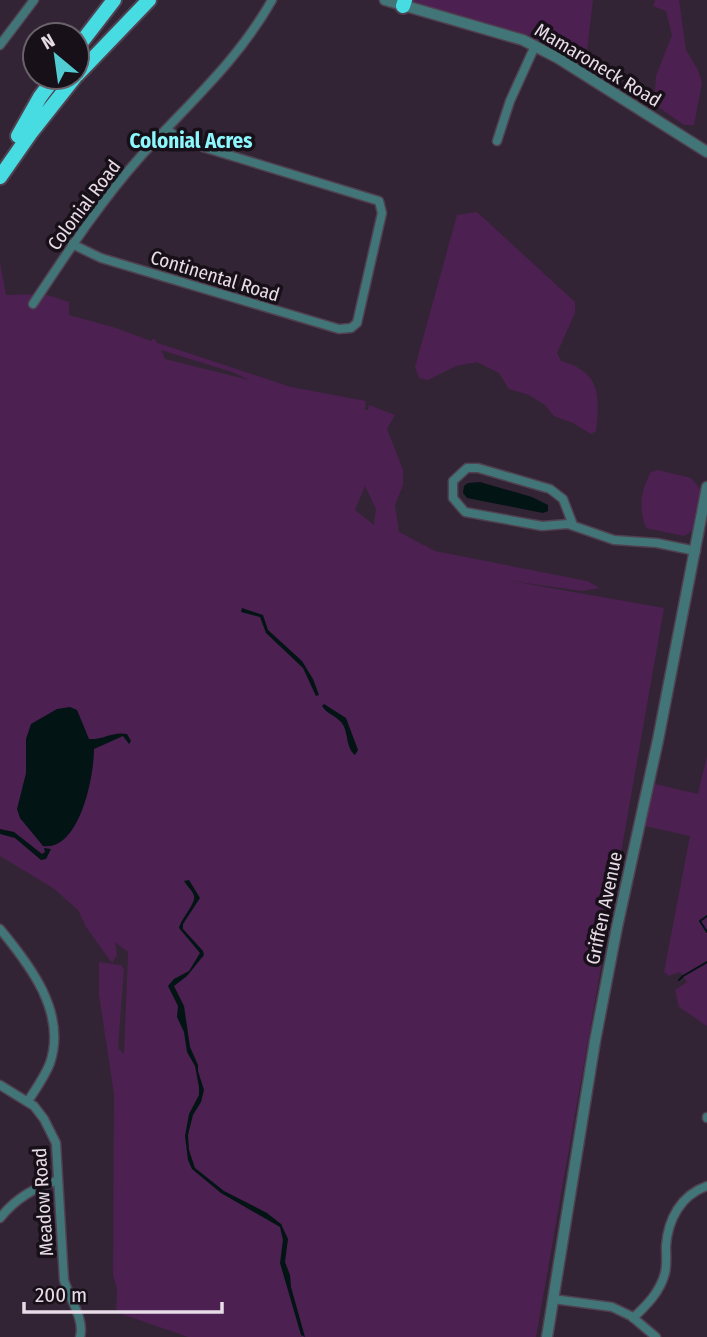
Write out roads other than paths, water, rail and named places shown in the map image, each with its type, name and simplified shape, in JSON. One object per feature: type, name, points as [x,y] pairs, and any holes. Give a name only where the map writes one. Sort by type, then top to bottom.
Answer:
[{"type":"highway","points":[[91,30],[114,0]]},
{"type":"highway","points":[[91,48],[137,0]]},
{"type":"highway","points":[[91,60],[149,0]]},
{"type":"highway","points":[[0,163],[44,91]]},
{"type":"highway","points":[[18,136],[54,91]]},
{"type":"highway","points":[[0,177],[64,91]]},
{"type":"street","points":[[0,45],[34,0]]},
{"type":"street","name":"Colonial Road","points":[[33,303],[72,244],[125,175],[238,52],[272,0]]},
{"type":"street","name":"Mamaroneck Road","points":[[397,2],[506,34],[535,46],[707,152]]},
{"type":"street","points":[[497,141],[510,101],[535,46]]},
{"type":"street","name":"Continental Road","points":[[72,244],[101,258],[339,329],[351,328],[359,318],[382,207],[379,201],[183,141],[166,130]]},
{"type":"street","points":[[573,525],[563,499],[550,489],[478,468],[467,468],[453,481],[453,498],[465,512],[542,526],[573,525],[614,540],[657,543],[696,551]]},
{"type":"street","name":"Griffen Avenue","points":[[547,1337],[595,1041],[707,488]]},
{"type":"street","points":[[0,929],[34,972],[46,998],[55,1031],[50,1064],[28,1101]]},
{"type":"street","name":"Meadow Road","points":[[0,1085],[28,1101],[39,1112],[57,1143],[64,1280],[82,1322],[80,1337]]},
{"type":"street","points":[[0,1218],[33,1189],[58,1180]]},
{"type":"street","points":[[634,1318],[647,1305],[662,1282],[666,1242],[677,1208],[685,1198],[707,1186]]},
{"type":"street","points":[[553,1299],[612,1307],[634,1318],[656,1337]]},
{"type":"waterway","points":[[707,916],[700,921],[707,932]]},
{"type":"waterway","points":[[679,980],[707,962]]},
{"type":"district","name":"Colonial Acres","points":[[191,141]]}]
